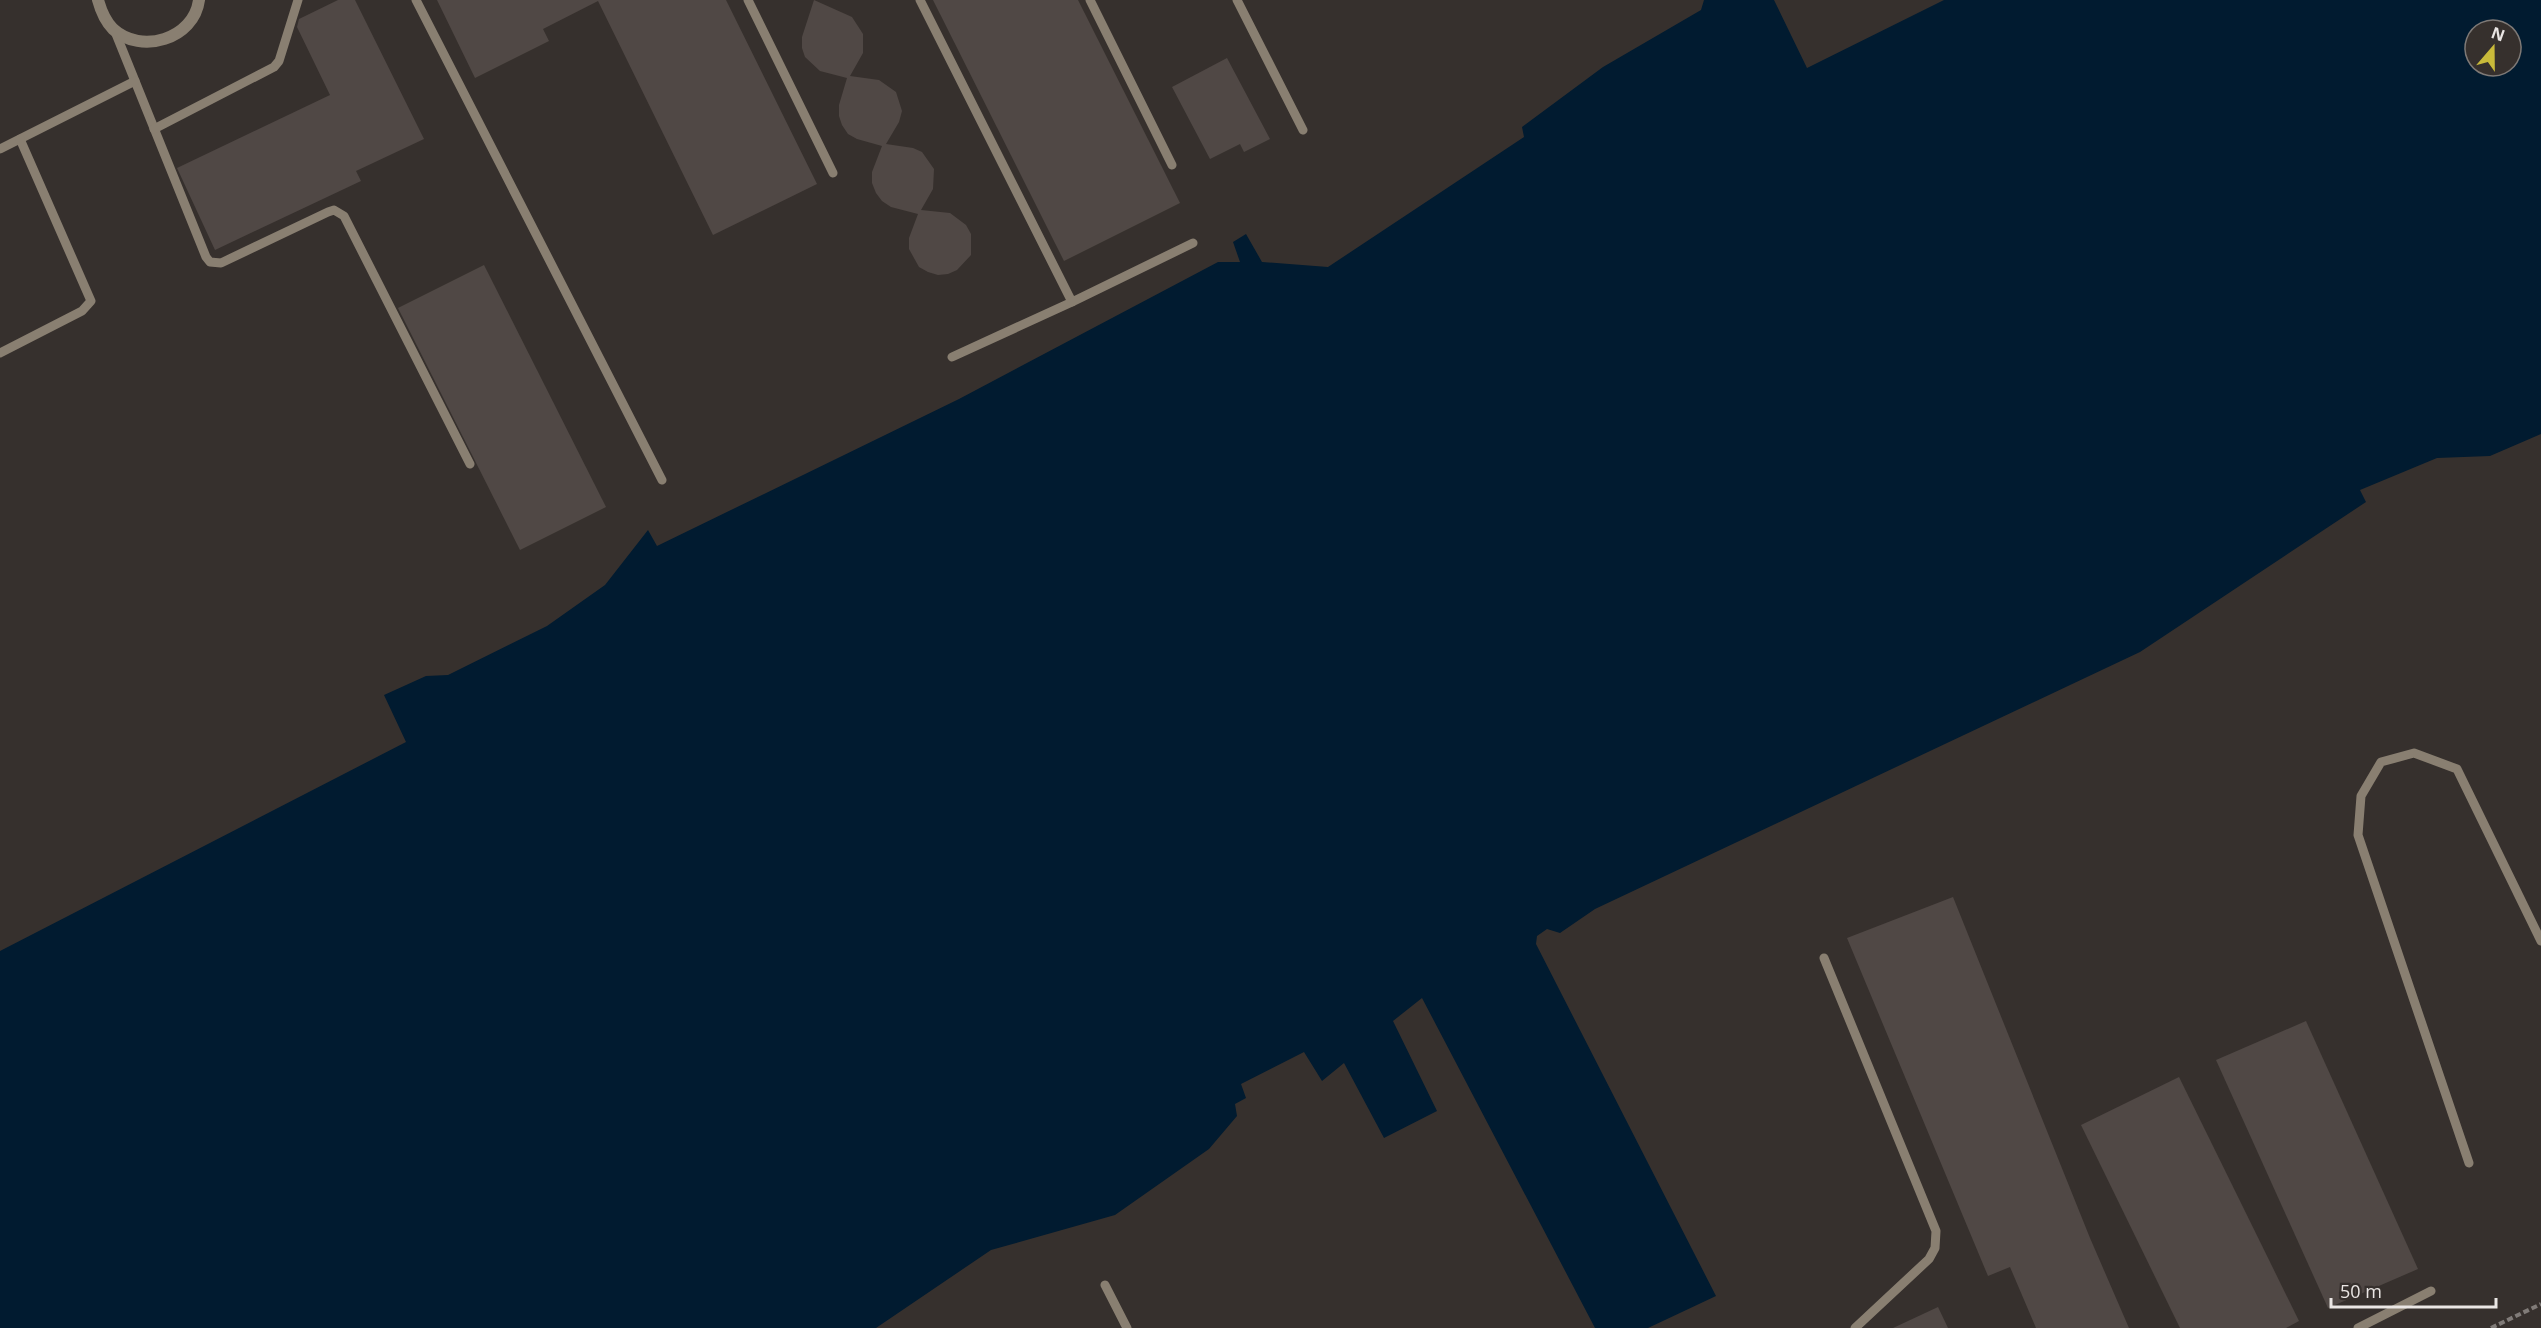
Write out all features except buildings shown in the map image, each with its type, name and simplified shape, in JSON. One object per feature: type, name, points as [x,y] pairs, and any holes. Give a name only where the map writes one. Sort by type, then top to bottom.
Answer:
[{"type":"street","points":[[98,0],[103,16],[114,29],[129,39],[146,42],[163,40],[179,32],[191,20],[198,0]]},
{"type":"lane","points":[[154,129],[274,67],[279,61],[298,0]]},
{"type":"lane","points":[[416,0],[662,480]]},
{"type":"lane","points":[[748,0],[833,173]]},
{"type":"lane","points":[[920,0],[1072,302]]},
{"type":"lane","points":[[1090,0],[1172,165]]},
{"type":"lane","points":[[1237,0],[1303,130]]},
{"type":"lane","points":[[114,29],[210,262],[221,263],[328,212],[339,212],[344,216],[470,464]]},
{"type":"lane","points":[[0,149],[135,81]]},
{"type":"lane","points":[[0,353],[82,311],[91,301],[20,139]]},
{"type":"lane","points":[[952,357],[1072,302],[1192,243]]},
{"type":"lane","points":[[2469,1162],[2358,835],[2361,796],[2381,762],[2414,753],[2457,769],[2541,941]]},
{"type":"lane","points":[[1824,958],[1936,1231],[1935,1248],[1929,1259],[1855,1328]]},
{"type":"lane","points":[[1105,1285],[1128,1328]]},
{"type":"lane","points":[[2358,1328],[2431,1291]]},
{"type":"path","points":[[2491,1328],[2541,1304]]},
{"type":"water","points":[[1704,0],[1774,0],[1807,68],[1944,0],[2541,0],[2541,434],[2490,456],[2437,458],[2360,490],[2366,502],[2140,652],[1595,909],[1560,933],[1547,929],[1537,936],[1536,944],[1716,1296],[1648,1328],[1595,1328],[1422,998],[1393,1021],[1437,1111],[1384,1138],[1344,1063],[1322,1081],[1304,1052],[1241,1084],[1246,1098],[1235,1104],[1237,1116],[1209,1149],[1115,1215],[991,1250],[876,1328],[0,1328],[0,951],[406,742],[384,695],[426,676],[448,675],[547,626],[605,585],[648,530],[657,546],[959,399],[1218,262],[1240,262],[1233,242],[1246,234],[1262,262],[1328,267],[1524,137],[1522,127],[1603,67],[1701,10]]}]
